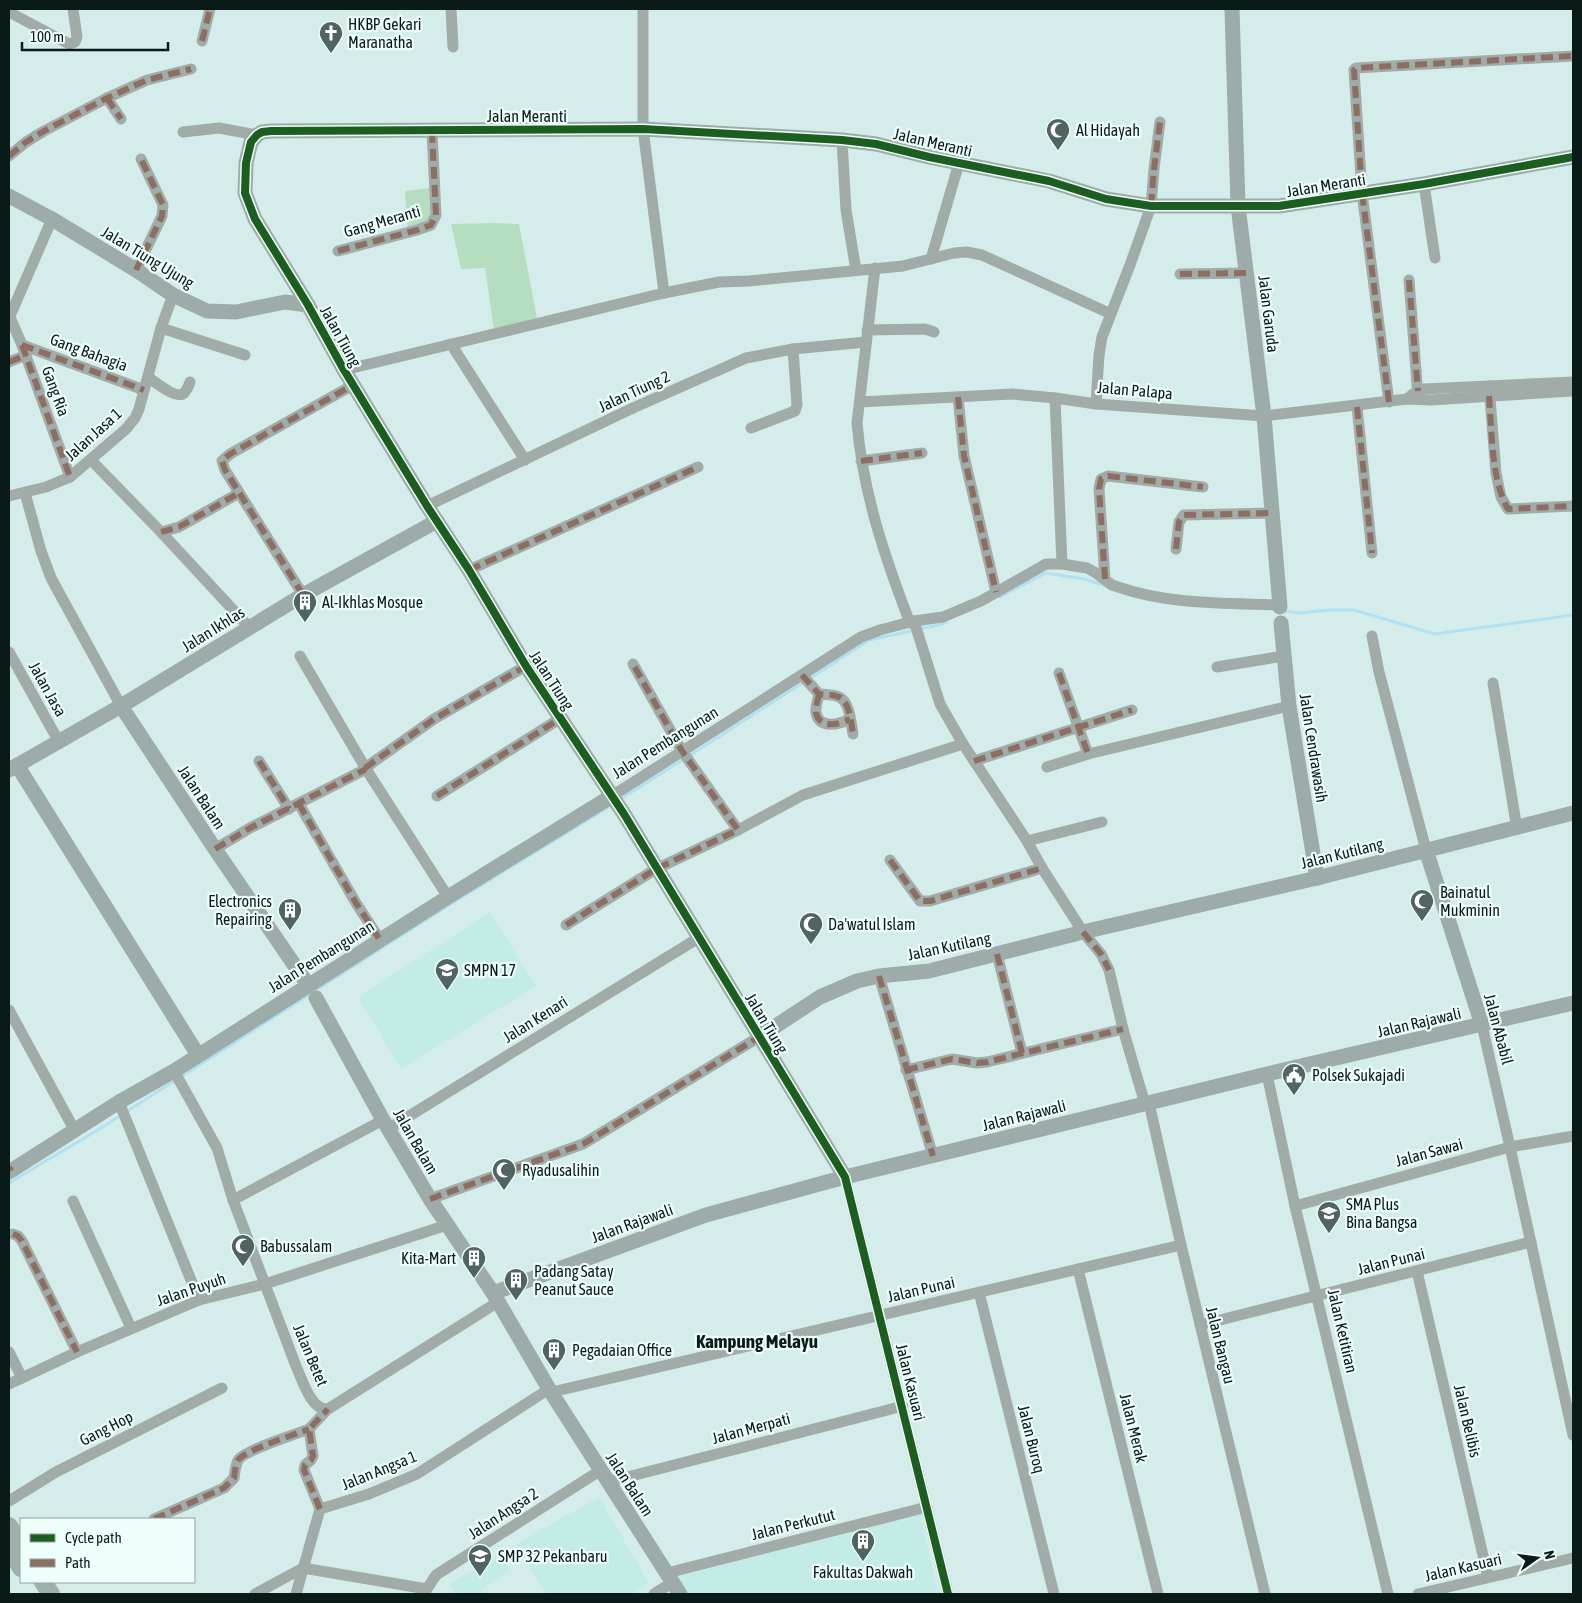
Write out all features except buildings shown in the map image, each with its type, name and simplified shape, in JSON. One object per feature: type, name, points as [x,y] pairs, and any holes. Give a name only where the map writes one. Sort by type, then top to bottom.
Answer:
[{"type":"main road","points":[[9,1526],[20,1544]]},
{"type":"main road","points":[[9,1547],[20,1566]]},
{"type":"main road","points":[[31,1583],[37,1594]]},
{"type":"main road","points":[[44,1583],[51,1594]]},
{"type":"street","points":[[9,12],[69,44],[75,42],[78,37],[73,9]]},
{"type":"street","points":[[202,41],[210,9]]},
{"type":"street","points":[[451,9],[453,47]]},
{"type":"street","points":[[643,9],[643,129],[664,294]]},
{"type":"street","name":"Jalan Garuda","points":[[1232,9],[1238,206],[1264,416],[1281,623]]},
{"type":"street","points":[[1389,402],[1362,192],[1354,70],[1356,68],[1573,56]]},
{"type":"street","points":[[9,156],[26,142],[44,131],[108,98],[147,80],[191,69]]},
{"type":"street","points":[[108,98],[121,119]]},
{"type":"street","points":[[1096,404],[1102,337],[1151,206],[1160,122]]},
{"type":"street","points":[[183,132],[219,128],[257,135]]},
{"type":"street","name":"Jalan Meranti","points":[[257,135],[262,132],[278,131],[643,129],[842,140],[876,144],[1050,181],[1106,199],[1151,206],[1279,206],[1424,184],[1573,158]]},
{"type":"street","name":"Gang Meranti","points":[[338,251],[431,225],[436,215],[432,131]]},
{"type":"street","name":"Jalan Tiung","points":[[257,135],[251,142],[246,163],[245,193],[255,219],[308,304],[344,370],[427,506],[469,570],[526,666],[624,814],[846,1177]]},
{"type":"street","points":[[842,140],[846,210],[856,270]]},
{"type":"street","points":[[136,270],[162,216],[163,205],[141,159]]},
{"type":"street","points":[[931,259],[959,163]]},
{"type":"street","points":[[1424,184],[1436,258]]},
{"type":"street","name":"Jalan Tiung Ujung","points":[[9,196],[52,219],[136,270],[173,296],[207,311],[236,312],[285,302],[308,304]]},
{"type":"street","points":[[9,316],[52,219]]},
{"type":"street","points":[[344,370],[719,282],[749,281],[903,266],[954,253],[967,252],[982,255],[1111,314]]},
{"type":"street","name":"Jalan Bangau","points":[[875,268],[857,423],[861,461],[870,506],[888,565],[922,642],[940,704],[963,744],[1028,841],[1042,868],[1083,932],[1101,954],[1109,970],[1123,1029],[1147,1104],[1265,1594]]},
{"type":"street","points":[[1180,274],[1246,273]]},
{"type":"street","points":[[1409,280],[1415,397]]},
{"type":"street","name":"Jalan Jasa 1","points":[[9,496],[46,487],[70,477],[126,429],[135,418],[161,328],[173,296]]},
{"type":"street","name":"Gang Ria","points":[[9,316],[24,350],[70,477]]},
{"type":"street","points":[[161,328],[245,355]]},
{"type":"street","points":[[867,330],[925,329],[934,332]]},
{"type":"street","name":"Jalan Tiung 2","points":[[427,506],[633,408],[746,358],[793,349],[866,342]]},
{"type":"street","points":[[451,344],[525,460]]},
{"type":"street","points":[[751,428],[795,411],[797,405],[793,349]]},
{"type":"street","points":[[9,362],[24,350]]},
{"type":"street","name":"Gang Bahagia","points":[[24,350],[144,390]]},
{"type":"street","points":[[148,377],[180,396],[184,393],[190,382]]},
{"type":"street","name":"Jalan Palapa","points":[[860,402],[1012,394],[1096,404],[1264,416],[1389,402],[1415,397],[1573,382]]},
{"type":"street","points":[[303,595],[225,470],[222,463],[223,458],[353,385]]},
{"type":"street","points":[[1489,391],[1496,473],[1500,497],[1508,510],[1573,506]]},
{"type":"street","name":"Jalan Palapa","points":[[1489,391],[1573,391]]},
{"type":"street","points":[[958,397],[964,456],[996,592]]},
{"type":"street","points":[[1055,398],[1062,564]]},
{"type":"street","points":[[1357,406],[1372,553]]},
{"type":"street","points":[[861,461],[922,453]]},
{"type":"street","points":[[91,460],[249,627]]},
{"type":"street","points":[[469,570],[698,467]]},
{"type":"street","points":[[1105,579],[1099,489],[1101,479],[1108,476],[1203,487]]},
{"type":"street","points":[[25,493],[40,551],[51,578],[121,706]]},
{"type":"street","points":[[161,532],[179,527],[239,493]]},
{"type":"street","points":[[1176,549],[1179,522],[1184,515],[1273,513]]},
{"type":"street","name":"Jalan Ikhlas","points":[[13,767],[121,706],[303,595],[437,521]]},
{"type":"street","name":"Jalan Pembangunan","points":[[9,1170],[198,1055],[311,990],[380,940],[613,798],[683,753],[809,684],[861,637],[874,632],[944,617],[974,604],[1040,566],[1052,563],[1087,568],[1112,585],[1169,600],[1280,606]]},
{"type":"street","name":"Jalan Cendrawasih","points":[[1281,623],[1289,706],[1317,878]]},
{"type":"street","name":"Jalan Ababil","points":[[1372,636],[1379,672],[1426,850],[1482,1025],[1573,1436]]},
{"type":"street","name":"Jalan Jasa","points":[[9,652],[59,742]]},
{"type":"street","points":[[300,656],[366,768],[448,897]]},
{"type":"street","points":[[1217,667],[1283,656]]},
{"type":"street","points":[[633,664],[683,753],[738,830]]},
{"type":"street","points":[[215,849],[250,828],[294,807],[366,768],[434,719],[526,666]]},
{"type":"street","points":[[1059,673],[1088,754]]},
{"type":"street","points":[[1493,683],[1516,829]]},
{"type":"street","points":[[809,684],[818,718],[830,725],[850,719]]},
{"type":"street","points":[[809,684],[843,699],[846,704],[853,734]]},
{"type":"street","name":"Jalan Balam","points":[[121,706],[311,990],[385,1125],[430,1199],[495,1298],[550,1391],[674,1583]]},
{"type":"street","points":[[1047,767],[1088,754],[1289,706]]},
{"type":"street","points":[[974,761],[1132,710]]},
{"type":"street","points":[[437,796],[561,718]]},
{"type":"street","points":[[566,926],[656,869],[738,830],[803,795],[963,744]]},
{"type":"street","points":[[259,761],[294,807],[380,940]]},
{"type":"street","points":[[13,767],[198,1055]]},
{"type":"street","name":"Jalan Kutilang","points":[[430,1199],[584,1144],[820,998],[857,981],[879,976],[929,971],[1083,932],[1317,878],[1573,813]]},
{"type":"street","points":[[1028,841],[1102,822]]},
{"type":"street","points":[[890,860],[920,901],[930,901],[1042,868]]},
{"type":"street","name":"Jalan Kenari","points":[[233,1200],[385,1125],[700,937]]},
{"type":"street","points":[[997,954],[1022,1054]]},
{"type":"street","points":[[879,976],[933,1156]]},
{"type":"street","name":"Jalan Rajawali","points":[[495,1298],[706,1215],[846,1177],[1267,1074],[1573,1003]]},
{"type":"street","points":[[9,1010],[75,1131]]},
{"type":"street","points":[[906,1070],[957,1059],[982,1063],[1123,1029]]},
{"type":"street","name":"Jalan Betet","points":[[174,1071],[217,1148],[233,1200],[265,1284],[306,1390],[316,1405],[324,1410],[328,1409],[495,1298]]},
{"type":"street","name":"Jalan Ketitiran","points":[[1267,1074],[1295,1206],[1318,1295],[1388,1594]]},
{"type":"street","points":[[120,1103],[199,1300]]},
{"type":"street","name":"Jalan Sawai","points":[[1295,1206],[1510,1147],[1573,1136]]},
{"type":"street","name":"Jalan Kasuari","points":[[846,1177],[948,1594]]},
{"type":"street","points":[[73,1201],[131,1328]]},
{"type":"street","name":"Jalan Puyuh","points":[[9,1384],[131,1328],[199,1300],[265,1284],[447,1225]]},
{"type":"street","points":[[13,1234],[22,1241],[77,1352]]},
{"type":"street","name":"Jalan Punai","points":[[1200,1325],[1531,1242]]},
{"type":"street","name":"Jalan Punai","points":[[550,1391],[1181,1245]]},
{"type":"street","name":"Jalan Merak","points":[[1078,1269],[1158,1594]]},
{"type":"street","name":"Jalan Belibis","points":[[1417,1271],[1488,1578]]},
{"type":"street","name":"Jalan Buroq","points":[[979,1292],[1054,1594]]},
{"type":"street","points":[[9,1352],[22,1378]]},
{"type":"street","name":"Gang Hop","points":[[9,1501],[56,1472],[222,1388]]},
{"type":"street","name":"Jalan Angsa 1","points":[[320,1509],[369,1494],[417,1474],[550,1391]]},
{"type":"street","name":"Jalan Merpati","points":[[604,1476],[903,1406]]},
{"type":"street","points":[[156,1518],[224,1488],[234,1478],[239,1459],[250,1452],[309,1429],[328,1409]]},
{"type":"street","points":[[296,1594],[320,1509],[304,1470],[304,1465],[313,1459],[309,1429]]},
{"type":"street","name":"Jalan Angsa 2","points":[[429,1591],[436,1575],[604,1476]]},
{"type":"street","name":"Jalan Perkutut","points":[[654,1594],[674,1583],[927,1507]]},
{"type":"street","name":"Jalan Kasuari","points":[[1418,1594],[1573,1558]]},
{"type":"street","points":[[255,1594],[303,1568],[429,1591]]},
{"type":"shaded area","name":"SMPN 17","points":[[490,912],[536,986],[401,1069],[358,997]]},
{"type":"shaded area","points":[[599,1497],[649,1583],[632,1594],[546,1594],[516,1544]]},
{"type":"shaded area","points":[[919,1513],[939,1594],[688,1594],[677,1577]]},
{"type":"shaded area","name":"SMP 32 Pekanbaru","points":[[500,1555],[510,1571],[481,1589],[484,1594],[455,1594],[449,1584]]},
{"type":"green space","points":[[430,188],[433,216],[428,222],[408,231],[405,191]]},
{"type":"green space","points":[[451,224],[519,224],[537,318],[494,330],[485,268],[461,269]]},
{"type":"waterway","points":[[1000,597],[1046,573],[1084,579],[1106,586]]},
{"type":"waterway","points":[[1282,611],[1300,613],[1354,610],[1435,634],[1573,615]]},
{"type":"waterway","points":[[809,679],[869,640],[946,622]]},
{"type":"waterway","points":[[689,756],[804,682]]},
{"type":"waterway","points":[[619,800],[684,759]]},
{"type":"waterway","points":[[9,1183],[101,1128],[449,905],[612,805]]},
{"type":"marked path","points":[[202,41],[210,9]]},
{"type":"marked path","points":[[1389,402],[1362,193],[1354,70],[1356,68],[1573,56]]},
{"type":"marked path","points":[[9,156],[26,142],[44,131],[107,98],[147,80],[191,69]]},
{"type":"marked path","points":[[107,98],[121,119]]},
{"type":"marked path","points":[[1151,206],[1160,122]]},
{"type":"marked path","points":[[338,251],[431,225],[436,215],[432,131]]},
{"type":"marked path","points":[[136,270],[162,216],[163,205],[141,159]]},
{"type":"marked path","points":[[1180,274],[1246,273]]},
{"type":"marked path","points":[[1409,280],[1418,391]]},
{"type":"marked path","points":[[22,345],[70,477]]},
{"type":"marked path","points":[[22,345],[144,390]]},
{"type":"marked path","points":[[9,362],[26,355]]},
{"type":"marked path","points":[[303,595],[225,470],[222,461],[230,454],[353,385]]},
{"type":"marked path","points":[[1489,396],[1495,469],[1502,497],[1508,509],[1573,506]]},
{"type":"marked path","points":[[958,397],[964,456],[996,592]]},
{"type":"marked path","points":[[1357,407],[1372,553]]},
{"type":"marked path","points":[[861,461],[922,453]]},
{"type":"marked path","points":[[469,570],[698,467]]},
{"type":"marked path","points":[[1105,579],[1099,489],[1101,479],[1108,476],[1203,487]]},
{"type":"marked path","points":[[161,532],[179,527],[239,493]]},
{"type":"marked path","points":[[1176,549],[1179,522],[1184,515],[1273,513]]},
{"type":"marked path","points":[[566,925],[656,869],[738,830],[682,751],[633,664]]},
{"type":"marked path","points":[[365,768],[434,719],[526,666]]},
{"type":"marked path","points":[[1059,673],[1088,754]]},
{"type":"marked path","points":[[802,675],[819,694],[834,695],[846,703],[853,734]]},
{"type":"marked path","points":[[819,694],[816,713],[822,722],[836,724],[850,719]]},
{"type":"marked path","points":[[974,761],[1132,710]]},
{"type":"marked path","points":[[437,796],[561,718]]},
{"type":"marked path","points":[[259,761],[289,809]]},
{"type":"marked path","points":[[215,849],[250,828],[366,769]]},
{"type":"marked path","points":[[299,804],[356,903],[380,940]]},
{"type":"marked path","points":[[890,860],[920,901],[930,901],[1042,868]]},
{"type":"marked path","points":[[1083,932],[1101,954],[1109,970]]},
{"type":"marked path","points":[[997,954],[1022,1053]]},
{"type":"marked path","points":[[879,976],[933,1156]]},
{"type":"marked path","points":[[906,1070],[952,1059],[977,1063],[987,1062],[1123,1029]]},
{"type":"marked path","points":[[430,1199],[583,1144],[759,1037]]},
{"type":"marked path","points":[[9,1167],[11,1171]]},
{"type":"marked path","points":[[13,1234],[22,1241],[77,1352]]},
{"type":"marked path","points":[[320,1509],[304,1470],[305,1465],[313,1456],[309,1429],[328,1409]]},
{"type":"marked path","points":[[156,1518],[224,1488],[234,1478],[237,1463],[244,1455],[309,1429]]},
{"type":"cycle path","points":[[948,1594],[845,1177],[624,814],[526,666],[469,570],[427,506],[255,219],[245,193],[246,163],[251,142],[262,132],[271,131],[643,129],[842,140],[876,144],[929,157],[1049,181],[1106,199],[1151,206],[1279,206],[1424,184],[1573,157]]},
{"type":"place","name":"HKBP Gekari Maranatha","points":[[331,54]]},
{"type":"place","name":"Al Hidayah","points":[[1058,151]]},
{"type":"place","name":"Al-Ikhlas Mosque","points":[[305,623]]},
{"type":"place","name":"Bainatul Mukminin","points":[[1422,922]]},
{"type":"place","name":"Electronics Repairing","points":[[290,931]]},
{"type":"place","name":"Da'watul Islam","points":[[811,945]]},
{"type":"place","name":"SMPN 17","points":[[447,991]]},
{"type":"place","name":"Polsek Sukajadi","points":[[1294,1096]]},
{"type":"place","name":"Ryadusalihin","points":[[504,1191]]},
{"type":"place","name":"SMA Plus Bina Bangsa","points":[[1329,1234]]},
{"type":"place","name":"Babussalam","points":[[243,1267]]},
{"type":"place","name":"Kita-Mart","points":[[474,1279]]},
{"type":"place","name":"Padang Satay Peanut Sauce","points":[[516,1301]]},
{"type":"place","name":"Pegadaian Office","points":[[554,1371]]},
{"type":"place","name":"Fakultas Dakwah","points":[[863,1562]]},
{"type":"place","name":"SMP 32 Pekanbaru","points":[[480,1577]]},
{"type":"district","name":"Kampung Melayu","points":[[757,1341]]}]
